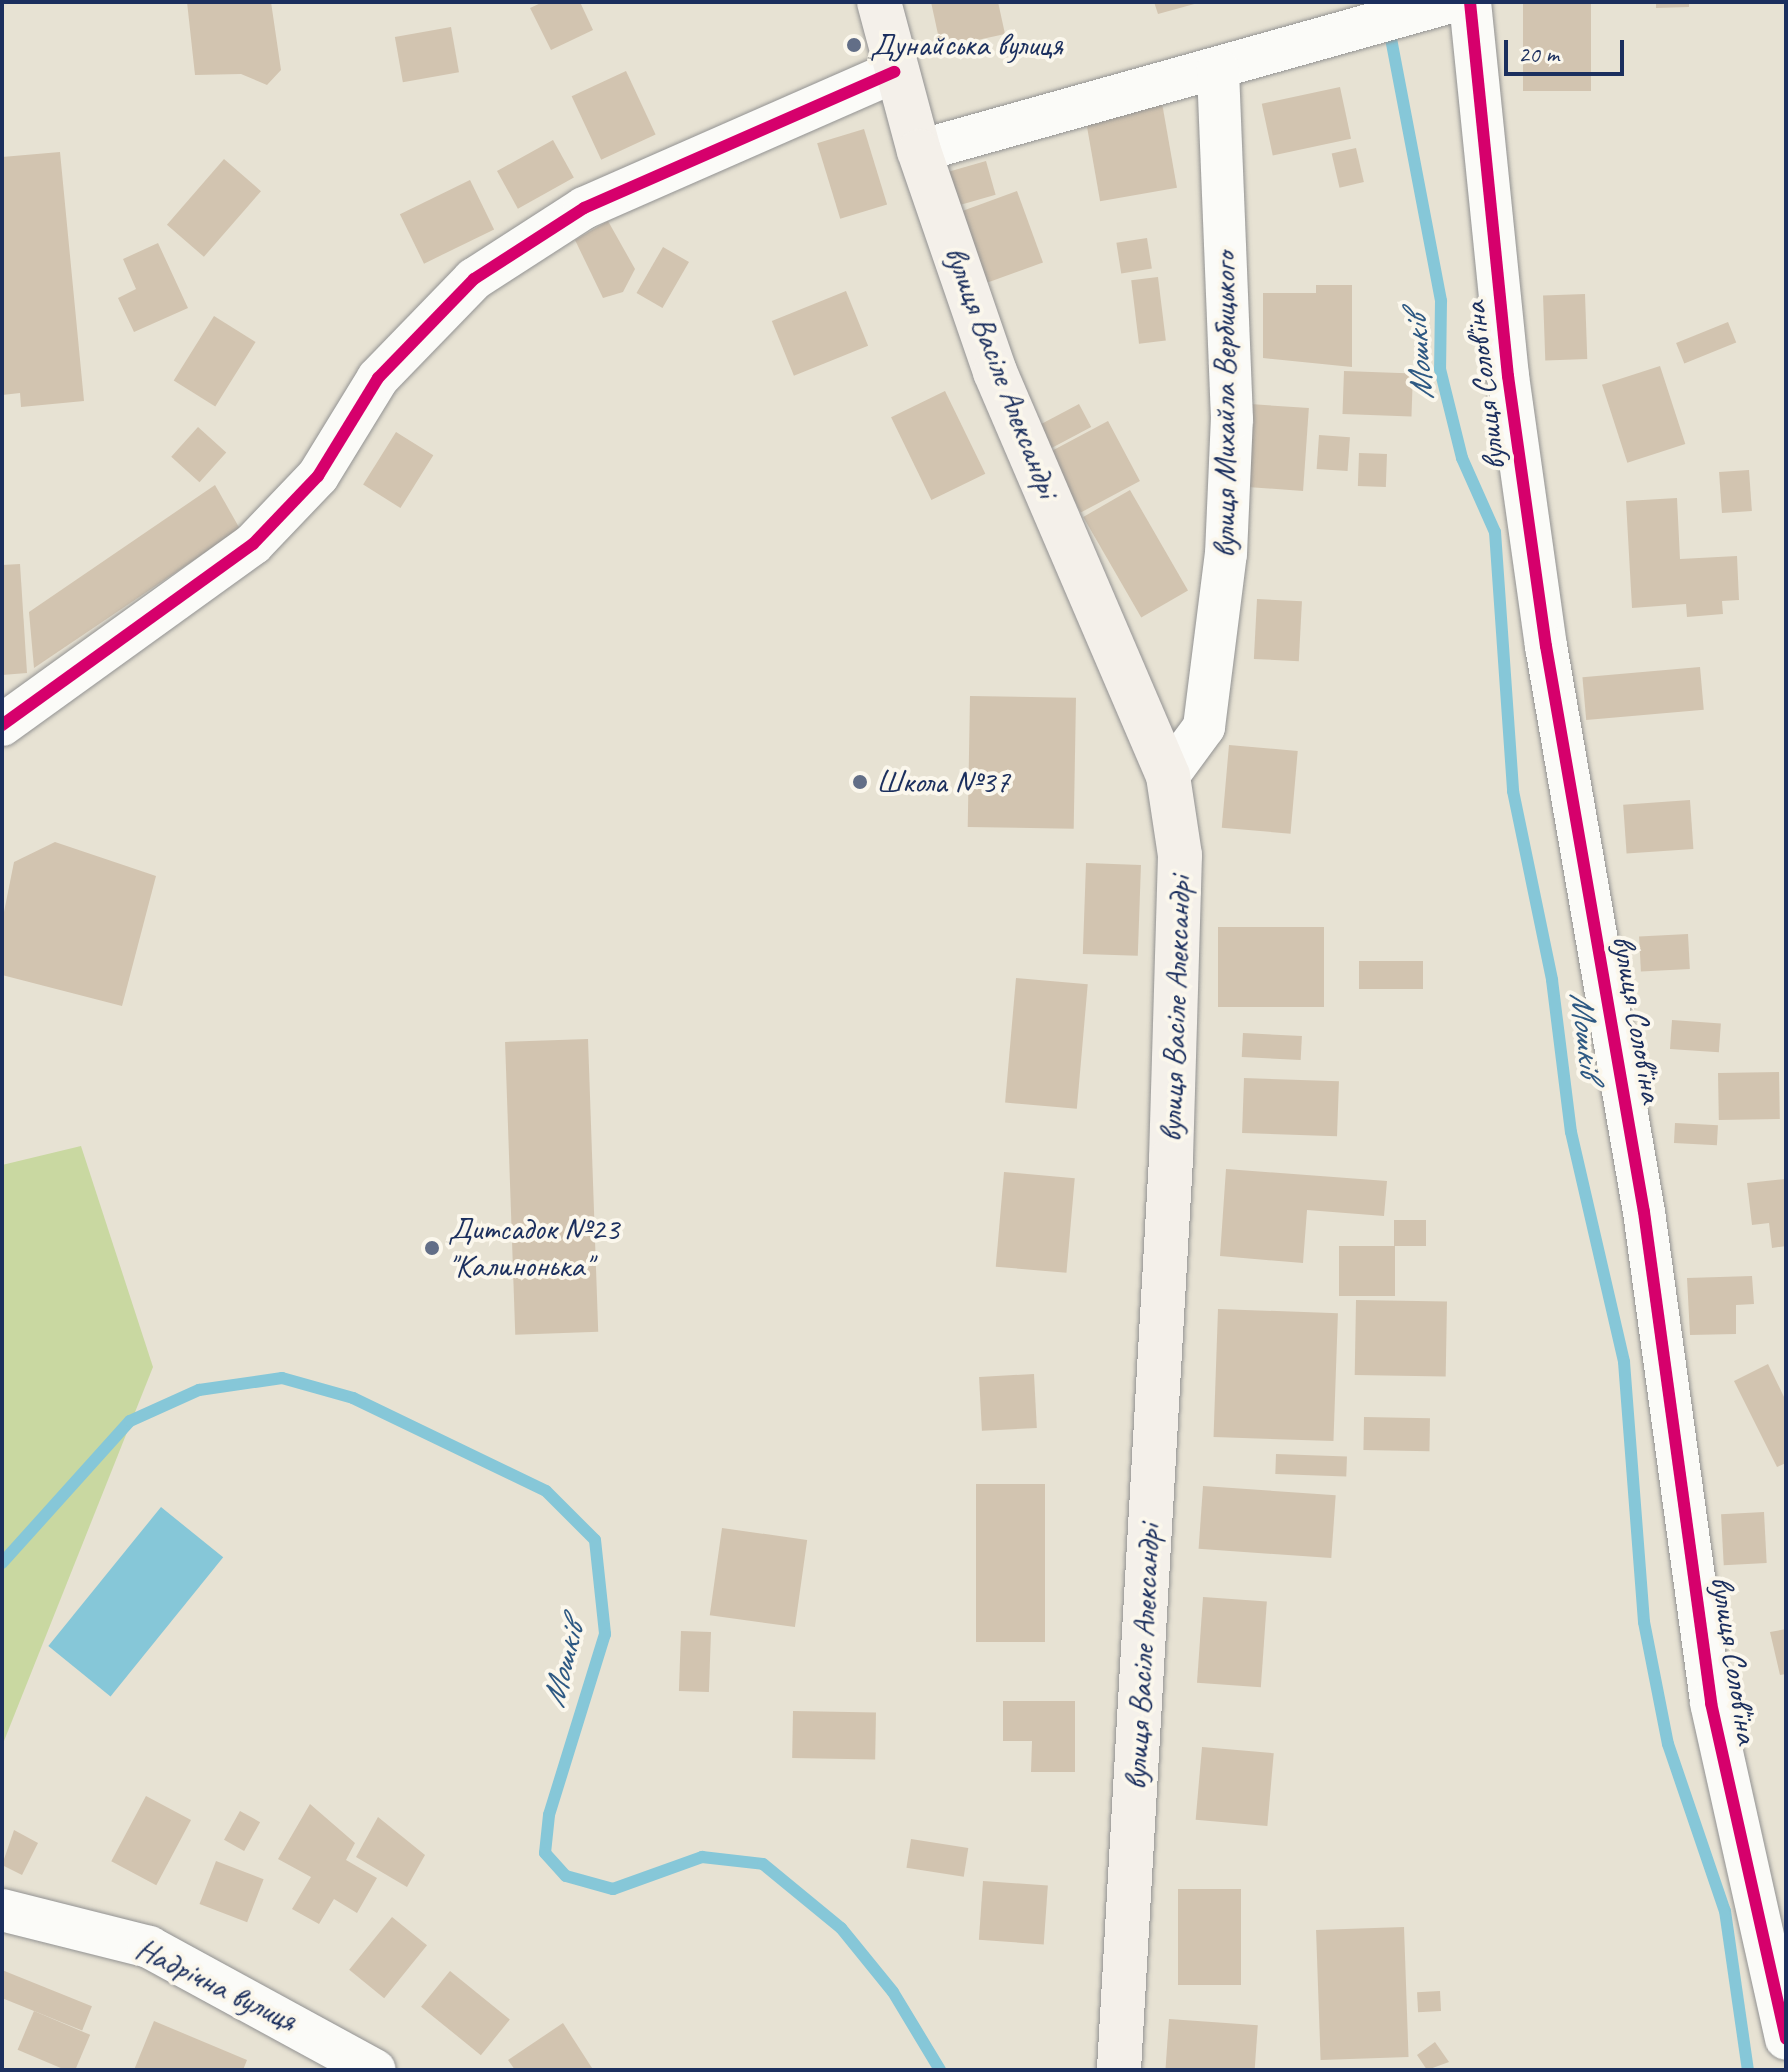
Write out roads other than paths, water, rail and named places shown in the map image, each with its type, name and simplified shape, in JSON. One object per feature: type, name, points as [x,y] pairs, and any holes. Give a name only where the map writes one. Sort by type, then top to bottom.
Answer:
[{"type":"main road","name":"вулиця Васіле Александрі","points":[[879,2],[894,72],[995,372],[1168,776],[1182,908],[1119,2070]]},
{"type":"street","name":"вулиця Солов'їна","points":[[1470,2],[1508,376],[1546,646],[1644,1212],[1711,1703],[1786,2039]]},
{"type":"street","points":[[919,151],[1218,69],[1327,18],[1375,21],[1434,6]]},
{"type":"street","name":"вулиця Михайла Вербицького","points":[[1168,776],[1204,727],[1226,554],[1232,419],[1218,69]]},
{"type":"street","points":[[2,725],[253,544],[318,476],[378,378],[474,279],[584,208],[894,72]]},
{"type":"street","name":"Надрічна вулиця","points":[[2,1910],[149,1947],[375,2070]]},
{"type":"water","points":[[161,1507],[223,1557],[111,1696],[48,1646]]},
{"type":"waterway","name":"Мошків","points":[[1389,28],[1441,301],[1440,369],[1462,458],[1495,532],[1513,791],[1552,980],[1571,1132],[1624,1362],[1644,1622],[1668,1744],[1725,1911],[1748,2070]]},
{"type":"waterway","name":"Мошків","points":[[2,1563],[130,1421],[199,1390],[282,1378],[353,1398],[546,1491],[595,1540],[605,1634],[549,1815],[545,1853],[566,1876],[613,1889],[702,1857],[763,1864],[841,1928],[893,1992],[940,2070]]},
{"type":"place","name":"Дунайська вулиця","points":[[854,45]]},
{"type":"place","name":"Школа №37","points":[[860,782]]},
{"type":"place","name":"Дитсадок №23 \"Калинонька\"","points":[[432,1248]]}]
